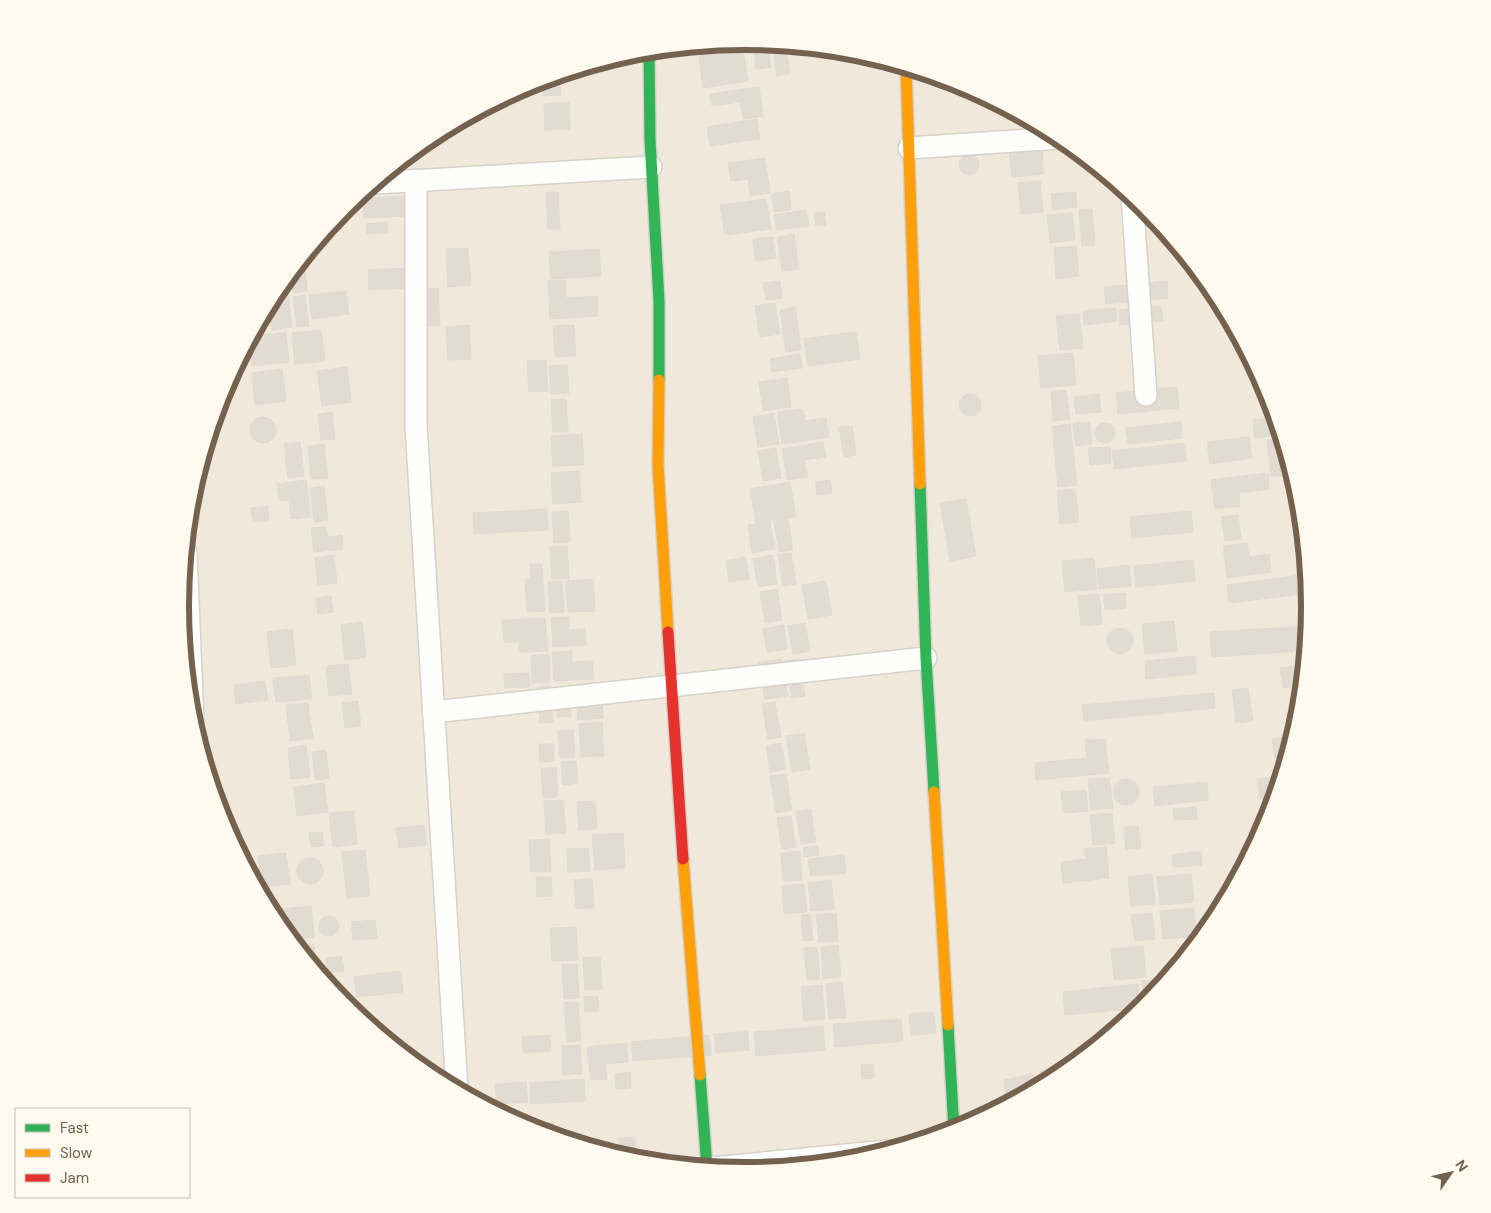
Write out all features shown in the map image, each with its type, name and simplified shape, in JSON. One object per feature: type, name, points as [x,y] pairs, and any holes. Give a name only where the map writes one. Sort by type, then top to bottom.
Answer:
[{"type":"street","points":[[649,59],[651,168],[659,301],[658,465],[671,686],[707,1162]]},
{"type":"street","points":[[906,74],[926,658],[954,1123]]},
{"type":"street","points":[[909,148],[1047,139]]},
{"type":"street","points":[[387,181],[651,168]]},
{"type":"street","points":[[416,180],[416,425],[456,1082]]},
{"type":"street","points":[[1133,207],[1146,395]]},
{"type":"street","points":[[433,712],[926,658]]},
{"type":"street","points":[[776,1162],[802,1160]]},
{"type":"shaded area","points":[[709,51],[782,51],[854,61],[890,69],[958,92],[992,107],[1055,144],[1084,165],[1139,213],[1164,240],[1208,297],[1227,328],[1245,360],[1272,428],[1283,462],[1297,534],[1301,570],[1301,643],[1291,715],[1283,751],[1260,819],[1245,853],[1208,916],[1187,945],[1139,1000],[1112,1025],[1055,1069],[1024,1088],[992,1106],[924,1133],[890,1144],[818,1158],[782,1162],[709,1162],[637,1152],[601,1144],[533,1121],[499,1106],[436,1069],[407,1048],[352,1000],[327,973],[283,916],[264,885],[246,853],[219,785],[208,751],[194,679],[190,643],[190,570],[200,498],[208,462],[231,394],[246,360],[283,297],[304,268],[352,213],[379,188],[436,144],[467,125],[499,107],[567,80],[601,69],[673,55]]},
{"type":"building","points":[[743,50],[748,81],[703,88],[699,56]]},
{"type":"building","points":[[754,51],[768,51],[771,67],[756,69]]},
{"type":"building","points":[[773,51],[787,52],[790,73],[777,76]]},
{"type":"building","points":[[560,83],[561,95],[543,96],[543,89]]},
{"type":"building","points":[[759,87],[763,116],[743,119],[740,102],[712,106],[710,94]]},
{"type":"building","points":[[569,102],[570,129],[545,130],[544,104]]},
{"type":"building","points":[[757,119],[760,139],[710,146],[707,127]]},
{"type":"building","points":[[1041,141],[1044,174],[1012,177],[1008,144]]},
{"type":"building","points":[[969,155],[976,158],[979,165],[976,172],[969,175],[962,172],[959,165],[962,158]]},
{"type":"building","points":[[765,158],[770,193],[750,196],[748,179],[731,181],[728,163]]},
{"type":"building","points":[[1040,181],[1043,212],[1021,214],[1018,183]]},
{"type":"building","points":[[789,191],[791,210],[774,212],[772,194]]},
{"type":"building","points":[[546,192],[558,192],[560,229],[548,229]]},
{"type":"building","points":[[1076,192],[1077,207],[1053,210],[1051,194]]},
{"type":"building","points":[[405,196],[407,216],[364,218],[363,203],[368,198]]},
{"type":"building","points":[[766,199],[771,229],[725,235],[720,205]]},
{"type":"building","points":[[1092,209],[1095,245],[1082,246],[1079,210]]},
{"type":"building","points":[[806,210],[809,226],[777,230],[774,215]]},
{"type":"building","points":[[824,212],[826,225],[816,226],[814,213]]},
{"type":"building","points":[[1072,213],[1075,240],[1050,243],[1047,215]]},
{"type":"building","points":[[387,222],[388,233],[367,234],[366,224]]},
{"type":"building","points":[[794,234],[799,269],[782,271],[777,237]]},
{"type":"building","points":[[773,237],[776,258],[756,261],[753,239]]},
{"type":"building","points":[[1076,246],[1079,276],[1056,279],[1054,248]]},
{"type":"building","points":[[468,248],[471,285],[448,287],[446,249]]},
{"type":"building","points":[[599,249],[601,276],[551,279],[549,252]]},
{"type":"building","points":[[305,267],[307,291],[293,293],[292,284]]},
{"type":"building","points":[[408,268],[409,288],[369,290],[368,270]]},
{"type":"building","points":[[565,280],[566,298],[597,296],[598,316],[550,319],[548,281]]},
{"type":"building","points":[[780,281],[782,298],[766,300],[763,283]]},
{"type":"building","points":[[1167,281],[1168,298],[1106,304],[1104,287]]},
{"type":"building","points":[[438,288],[440,325],[419,326],[417,289]]},
{"type":"building","points":[[346,291],[349,314],[312,319],[309,295]]},
{"type":"building","points":[[286,293],[288,293],[292,327],[272,330],[271,317]]},
{"type":"building","points":[[305,295],[309,326],[297,327],[293,297]]},
{"type":"building","points":[[775,303],[780,334],[760,337],[755,306]]},
{"type":"building","points":[[1161,306],[1163,321],[1120,325],[1119,310]]},
{"type":"building","points":[[795,307],[801,350],[786,352],[780,310]]},
{"type":"building","points":[[1116,308],[1117,321],[1084,325],[1083,311]]},
{"type":"building","points":[[1079,314],[1083,348],[1060,350],[1056,316]]},
{"type":"building","points":[[469,325],[471,359],[448,360],[446,327]]},
{"type":"building","points":[[574,325],[576,356],[555,357],[553,326]]},
{"type":"building","points":[[321,330],[325,361],[295,364],[292,333]]},
{"type":"building","points":[[286,332],[289,362],[252,366],[250,352],[260,335]]},
{"type":"building","points":[[856,332],[860,359],[808,366],[804,339]]},
{"type":"building","points":[[1073,353],[1076,385],[1041,388],[1038,356]]},
{"type":"building","points":[[800,354],[802,368],[772,372],[770,359]]},
{"type":"building","points":[[546,360],[548,391],[529,392],[527,361]]},
{"type":"building","points":[[567,365],[569,393],[551,394],[549,366]]},
{"type":"building","points":[[347,367],[351,402],[322,406],[317,371]]},
{"type":"building","points":[[282,369],[286,401],[255,405],[252,373]]},
{"type":"building","points":[[787,378],[791,407],[763,411],[759,382]]},
{"type":"building","points":[[1177,387],[1179,408],[1118,414],[1116,393]]},
{"type":"building","points":[[1066,390],[1070,419],[1053,421],[1051,392]]},
{"type":"building","points":[[970,394],[978,397],[981,405],[978,413],[970,416],[962,413],[959,405],[962,397]]},
{"type":"building","points":[[1099,394],[1101,412],[1076,414],[1074,397]]},
{"type":"building","points":[[551,399],[566,399],[568,431],[553,432]]},
{"type":"building","points":[[803,409],[805,421],[826,418],[829,437],[782,444],[777,412]]},
{"type":"building","points":[[332,412],[335,439],[321,440],[318,414]]},
{"type":"building","points":[[774,413],[779,444],[758,447],[753,417]]},
{"type":"building","points":[[263,417],[272,421],[276,430],[272,439],[263,443],[254,439],[250,430],[254,421]]},
{"type":"building","points":[[1268,418],[1275,436],[1255,438],[1253,420]]},
{"type":"building","points":[[1090,422],[1092,444],[1076,446],[1073,423]]},
{"type":"building","points":[[1181,422],[1182,438],[1128,444],[1126,428]]},
{"type":"building","points":[[1105,423],[1112,426],[1115,433],[1112,440],[1105,443],[1098,440],[1095,433],[1098,426]]},
{"type":"building","points":[[1070,424],[1077,485],[1058,487],[1052,426]]},
{"type":"building","points":[[852,426],[856,455],[844,457],[839,427]]},
{"type":"building","points":[[582,434],[584,465],[553,466],[551,436]]},
{"type":"building","points":[[1249,437],[1252,458],[1210,464],[1207,442]]},
{"type":"building","points":[[1276,439],[1286,475],[1271,477],[1267,440]]},
{"type":"building","points":[[300,442],[304,476],[288,478],[284,444]]},
{"type":"building","points":[[823,442],[826,457],[804,460],[808,477],[787,480],[782,449]]},
{"type":"building","points":[[1184,443],[1186,461],[1114,469],[1112,451]]},
{"type":"building","points":[[324,444],[328,478],[311,479],[308,446]]},
{"type":"building","points":[[1110,447],[1111,463],[1090,465],[1088,448]]},
{"type":"building","points":[[776,448],[781,478],[763,481],[758,451]]},
{"type":"building","points":[[579,471],[581,502],[553,504],[551,473]]},
{"type":"building","points":[[1268,473],[1269,489],[1239,493],[1240,506],[1215,509],[1211,480]]},
{"type":"building","points":[[306,480],[311,517],[291,519],[289,500],[280,501],[277,484]]},
{"type":"building","points":[[830,480],[832,493],[817,495],[815,482]]},
{"type":"building","points":[[790,482],[796,517],[756,523],[750,489]]},
{"type":"building","points":[[324,486],[328,520],[314,522],[310,488]]},
{"type":"building","points":[[1075,489],[1079,522],[1060,524],[1057,491]]},
{"type":"building","points":[[966,499],[976,556],[950,561],[940,503]]},
{"type":"building","points":[[268,506],[269,521],[253,522],[251,508]]},
{"type":"building","points":[[547,509],[548,530],[474,534],[473,513]]},
{"type":"building","points":[[568,511],[570,542],[554,543],[552,512]]},
{"type":"building","points":[[1191,511],[1193,532],[1132,538],[1130,517]]},
{"type":"building","points":[[1238,515],[1241,539],[1225,541],[1221,517]]},
{"type":"building","points":[[788,519],[793,550],[779,552],[774,522]]},
{"type":"building","points":[[770,522],[775,549],[752,553],[748,525]]},
{"type":"building","points":[[326,527],[328,537],[342,535],[343,549],[314,552],[311,528]]},
{"type":"building","points":[[1247,543],[1249,557],[1269,554],[1271,572],[1227,578],[1223,546]]},
{"type":"building","points":[[567,546],[569,579],[552,579],[550,547]]},
{"type":"building","points":[[791,553],[796,584],[783,586],[778,555]]},
{"type":"building","points":[[334,555],[337,583],[318,585],[315,558]]},
{"type":"building","points":[[773,555],[777,584],[758,587],[753,559]]},
{"type":"building","points":[[746,557],[749,579],[729,582],[726,561]]},
{"type":"building","points":[[1094,558],[1097,589],[1065,592],[1062,561]]},
{"type":"building","points":[[1193,560],[1195,581],[1136,587],[1134,566]]},
{"type":"building","points":[[530,564],[542,564],[545,611],[527,612],[525,580],[531,579]]},
{"type":"building","points":[[1129,565],[1131,586],[1099,589],[1097,569]]},
{"type":"building","points":[[1301,575],[1302,594],[1229,603],[1227,585]]},
{"type":"building","points":[[593,579],[595,611],[568,612],[566,581]]},
{"type":"building","points":[[562,581],[564,612],[550,613],[548,582]]},
{"type":"building","points":[[826,581],[832,615],[808,619],[802,585]]},
{"type":"building","points":[[777,589],[782,620],[765,623],[760,592]]},
{"type":"building","points":[[1125,593],[1126,608],[1105,610],[1103,595]]},
{"type":"building","points":[[1099,594],[1102,624],[1081,626],[1078,596]]},
{"type":"building","points":[[331,596],[333,612],[318,614],[316,598]]},
{"type":"building","points":[[569,617],[569,630],[585,629],[586,645],[553,647],[551,618]]},
{"type":"building","points":[[545,618],[548,651],[520,652],[519,642],[504,642],[502,620]]},
{"type":"building","points":[[1174,621],[1177,651],[1145,654],[1142,624]]},
{"type":"building","points":[[362,622],[366,657],[345,660],[341,625]]},
{"type":"building","points":[[805,623],[810,651],[793,654],[788,626]]},
{"type":"building","points":[[784,625],[787,649],[767,652],[763,629]]},
{"type":"building","points":[[1301,626],[1300,651],[1212,657],[1210,632]]},
{"type":"building","points":[[1120,628],[1129,632],[1133,641],[1129,650],[1120,654],[1111,650],[1107,641],[1111,632]]},
{"type":"building","points":[[292,629],[296,665],[271,668],[267,632]]},
{"type":"building","points":[[572,651],[572,662],[592,661],[594,679],[554,681],[552,652]]},
{"type":"building","points":[[549,654],[550,683],[532,683],[531,656]]},
{"type":"building","points":[[1195,656],[1196,674],[1146,679],[1145,661]]},
{"type":"building","points":[[781,659],[788,696],[765,699],[758,663]]},
{"type":"building","points":[[798,659],[805,696],[792,698],[785,661]]},
{"type":"building","points":[[348,664],[352,694],[329,696],[326,666]]},
{"type":"building","points":[[1298,666],[1296,687],[1283,688],[1280,668]]},
{"type":"building","points":[[529,673],[530,687],[505,688],[504,674]]},
{"type":"building","points":[[309,675],[312,699],[276,702],[273,678]]},
{"type":"building","points":[[265,681],[268,700],[236,704],[234,685]]},
{"type":"building","points":[[601,684],[603,718],[578,720],[576,685]]},
{"type":"building","points":[[550,686],[553,722],[540,723],[537,687]]},
{"type":"building","points":[[556,687],[569,687],[571,716],[557,717]]},
{"type":"building","points":[[1248,688],[1253,721],[1236,723],[1232,690]]},
{"type":"building","points":[[1214,693],[1215,708],[1084,721],[1082,705]]},
{"type":"building","points":[[358,701],[361,726],[345,728],[342,703]]},
{"type":"building","points":[[775,702],[781,737],[768,739],[762,704]]},
{"type":"building","points":[[308,703],[313,738],[290,741],[286,705]]},
{"type":"building","points":[[602,722],[604,756],[581,757],[579,724]]},
{"type":"building","points":[[573,730],[575,757],[560,758],[558,731]]},
{"type":"building","points":[[804,733],[810,769],[792,772],[786,736]]},
{"type":"building","points":[[1286,737],[1281,758],[1275,758],[1272,739]]},
{"type":"building","points":[[1105,739],[1109,773],[1036,780],[1035,763],[1087,758],[1085,740]]},
{"type":"building","points":[[781,743],[786,769],[770,772],[766,746]]},
{"type":"building","points":[[539,744],[554,744],[554,761],[540,762]]},
{"type":"building","points":[[306,745],[310,777],[291,779],[288,748]]},
{"type":"building","points":[[326,750],[329,778],[315,780],[312,752]]},
{"type":"building","points":[[576,761],[578,783],[563,785],[561,762]]},
{"type":"building","points":[[556,767],[558,797],[543,798],[541,769]]},
{"type":"building","points":[[786,774],[792,810],[776,813],[770,776]]},
{"type":"building","points":[[1275,777],[1267,798],[1260,799],[1257,779]]},
{"type":"building","points":[[1109,778],[1113,808],[1091,810],[1088,779]]},
{"type":"building","points":[[1126,779],[1135,783],[1139,792],[1135,801],[1126,805],[1117,801],[1113,792],[1117,783]]},
{"type":"building","points":[[1207,782],[1208,800],[1155,806],[1153,787]]},
{"type":"building","points":[[324,783],[328,812],[297,816],[294,787]]},
{"type":"building","points":[[1086,790],[1088,811],[1064,813],[1061,792]]},
{"type":"building","points":[[563,800],[566,833],[546,834],[544,801]]},
{"type":"building","points":[[595,801],[597,829],[579,830],[577,802]]},
{"type":"building","points":[[1196,807],[1197,819],[1174,820],[1173,809]]},
{"type":"building","points":[[811,809],[816,842],[801,844],[796,812]]},
{"type":"building","points":[[354,811],[357,844],[333,847],[329,813]]},
{"type":"building","points":[[1112,813],[1115,843],[1093,845],[1090,815]]},
{"type":"building","points":[[791,816],[796,847],[782,849],[777,818]]},
{"type":"building","points":[[424,825],[427,845],[399,848],[396,828]]},
{"type":"building","points":[[1138,826],[1141,848],[1126,849],[1124,827]]},
{"type":"building","points":[[322,832],[324,846],[311,847],[309,833]]},
{"type":"building","points":[[623,833],[625,868],[595,870],[592,835]]},
{"type":"building","points":[[549,839],[551,871],[531,872],[529,840]]},
{"type":"building","points":[[1250,842],[1245,853],[1244,843]]},
{"type":"building","points":[[817,846],[819,855],[804,857],[803,848]]},
{"type":"building","points":[[1106,847],[1109,878],[1063,883],[1061,862],[1086,859],[1084,849]]},
{"type":"building","points":[[588,848],[590,871],[568,872],[567,849]]},
{"type":"building","points":[[365,850],[370,896],[347,898],[342,852]]},
{"type":"building","points":[[800,851],[802,880],[783,881],[781,853]]},
{"type":"building","points":[[1201,851],[1202,865],[1173,867],[1172,855]]},
{"type":"building","points":[[286,853],[290,884],[265,887],[261,880],[258,856]]},
{"type":"building","points":[[844,855],[846,873],[810,876],[808,859]]},
{"type":"building","points":[[310,858],[319,862],[323,871],[319,880],[310,884],[301,880],[297,871],[301,862]]},
{"type":"building","points":[[1152,874],[1155,904],[1131,906],[1128,877]]},
{"type":"building","points":[[1191,874],[1194,902],[1160,905],[1157,877]]},
{"type":"building","points":[[536,877],[551,877],[552,896],[537,897]]},
{"type":"building","points":[[592,878],[594,908],[576,909],[574,880]]},
{"type":"building","points":[[831,880],[834,909],[811,911],[808,883]]},
{"type":"building","points":[[804,884],[807,912],[784,914],[782,886]]},
{"type":"building","points":[[311,906],[314,937],[299,938],[283,916],[282,909]]},
{"type":"building","points":[[1194,908],[1197,932],[1193,936],[1163,939],[1160,911]]},
{"type":"building","points":[[836,913],[838,941],[819,942],[816,915]]},
{"type":"building","points":[[1152,913],[1155,939],[1135,941],[1131,915]]},
{"type":"building","points":[[810,914],[813,940],[803,941],[801,915]]},
{"type":"building","points":[[329,916],[336,919],[339,926],[336,933],[329,936],[322,933],[319,926],[322,919]]},
{"type":"building","points":[[375,920],[377,938],[353,940],[351,922]]},
{"type":"building","points":[[576,927],[578,960],[552,961],[550,928]]},
{"type":"building","points":[[314,945],[316,959],[305,946]]},
{"type":"building","points":[[838,945],[841,977],[823,979],[821,947]]},
{"type":"building","points":[[1143,946],[1146,977],[1114,980],[1111,949]]},
{"type":"building","points":[[817,947],[820,979],[807,980],[804,948]]},
{"type":"building","points":[[342,956],[344,971],[328,973],[326,958]]},
{"type":"building","points":[[600,957],[602,989],[585,990],[583,958]]},
{"type":"building","points":[[577,964],[579,998],[564,999],[562,965]]},
{"type":"building","points":[[400,971],[403,992],[357,997],[354,977]]},
{"type":"building","points":[[1158,980],[1144,995],[1142,981]]},
{"type":"building","points":[[842,982],[846,1018],[829,1019],[826,984]]},
{"type":"building","points":[[1138,984],[1139,1000],[1129,1009],[1065,1015],[1063,992]]},
{"type":"building","points":[[822,985],[825,1019],[804,1021],[801,987]]},
{"type":"building","points":[[598,996],[599,1011],[585,1012],[584,997]]},
{"type":"building","points":[[564,1002],[578,1002],[581,1041],[567,1042]]},
{"type":"building","points":[[934,1012],[936,1033],[911,1035],[909,1014]]},
{"type":"building","points":[[901,1019],[903,1041],[835,1047],[833,1024]]},
{"type":"building","points":[[823,1026],[825,1050],[756,1056],[754,1032]]},
{"type":"building","points":[[748,1031],[749,1050],[716,1053],[714,1034]]},
{"type":"building","points":[[550,1035],[551,1051],[523,1053],[522,1037]]},
{"type":"building","points":[[709,1035],[711,1055],[633,1061],[631,1042]]},
{"type":"building","points":[[627,1043],[628,1062],[605,1064],[607,1079],[591,1080],[587,1047]]},
{"type":"building","points":[[580,1045],[582,1074],[563,1075],[562,1046]]},
{"type":"building","points":[[873,1064],[874,1078],[862,1079],[861,1065]]},
{"type":"building","points":[[1056,1068],[1041,1077],[1040,1071]]},
{"type":"building","points":[[630,1072],[631,1088],[616,1089],[615,1074]]},
{"type":"building","points":[[1033,1074],[1035,1082],[1012,1094],[1006,1096],[1004,1080]]},
{"type":"building","points":[[584,1079],[585,1101],[531,1104],[530,1083]]},
{"type":"building","points":[[526,1082],[528,1102],[497,1104],[495,1084]]},
{"type":"building","points":[[554,1122],[554,1129],[538,1123]]},
{"type":"building","points":[[635,1137],[636,1152],[620,1148],[619,1138]]},
{"type":"traffic: fast","points":[[649,59],[650,140],[659,301],[659,380]]},
{"type":"traffic: fast","points":[[920,484],[926,658],[934,792]]},
{"type":"traffic: fast","points":[[948,1025],[954,1123]]},
{"type":"traffic: fast","points":[[700,1075],[707,1162]]},
{"type":"traffic: slow","points":[[906,74],[920,484]]},
{"type":"traffic: slow","points":[[659,380],[658,465],[668,632]]},
{"type":"traffic: slow","points":[[934,792],[948,1025]]},
{"type":"traffic: slow","points":[[683,859],[700,1075]]},
{"type":"traffic: jam","points":[[668,632],[683,859]]}]
